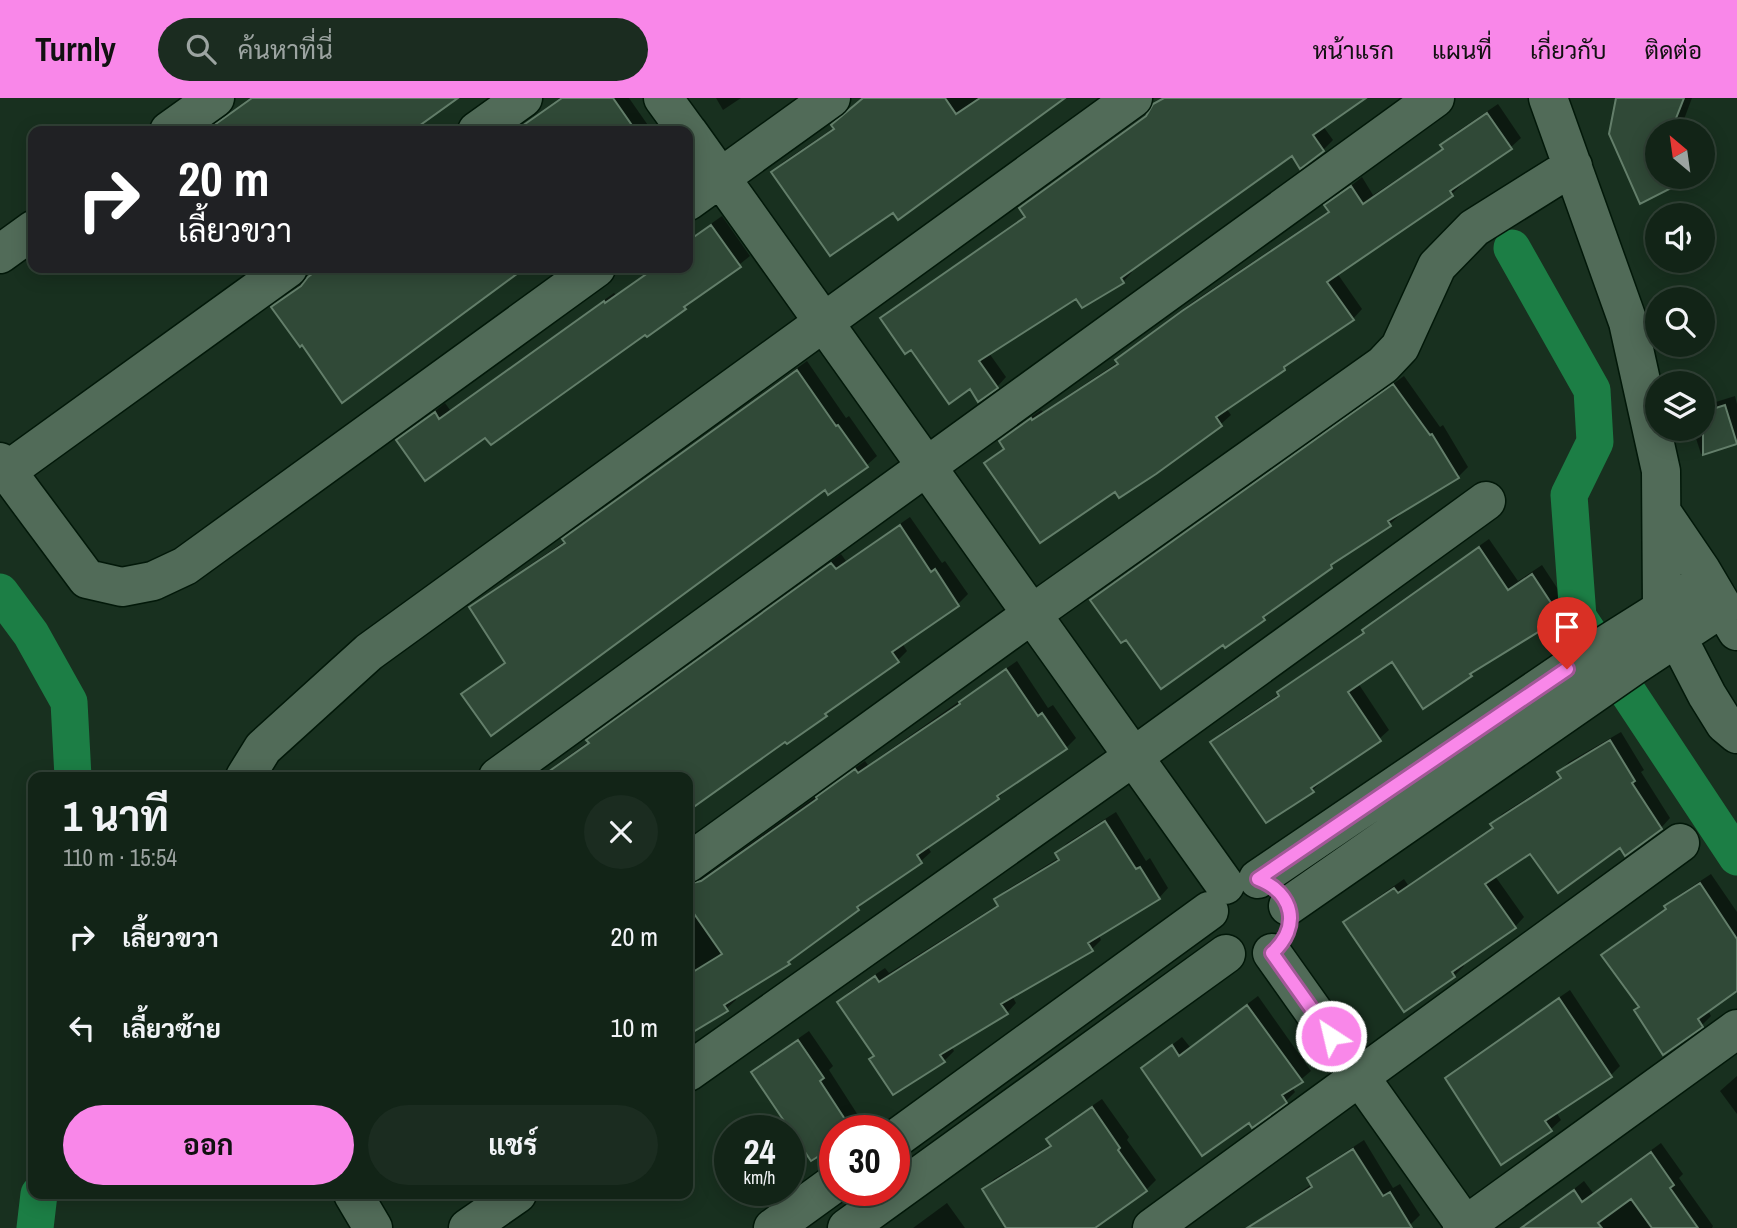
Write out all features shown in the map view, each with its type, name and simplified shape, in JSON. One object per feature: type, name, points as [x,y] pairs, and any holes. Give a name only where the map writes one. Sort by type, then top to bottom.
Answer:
[{"type":"street","points":[[176,126],[215,98]]},
{"type":"street","points":[[484,126],[523,98]]},
{"type":"street","points":[[663,98],[683,126]]},
{"type":"street","points":[[693,197],[831,98]]},
{"type":"street","points":[[248,772],[263,748],[369,652],[1133,98]]},
{"type":"street","points":[[505,772],[1435,98]]},
{"type":"street","points":[[1548,98],[1629,322],[1661,471],[1670,622],[1707,695],[1726,724],[1737,734]]},
{"type":"street","points":[[693,140],[1230,892]]},
{"type":"street","points":[[693,859],[1383,365],[1400,347],[1437,266],[1474,228],[1573,166]]},
{"type":"street","points":[[0,254],[28,234]]},
{"type":"street","points":[[281,273],[4,466],[87,579],[122,587],[153,581],[185,566],[589,273]]},
{"type":"street","points":[[693,1068],[1133,757],[1486,501]]},
{"type":"street","points":[[910,1128],[1230,892],[1574,685],[1670,622],[1722,606],[1663,514]]},
{"type":"street","points":[[1288,906],[1574,685]]},
{"type":"street","points":[[1152,1228],[1680,843]]},
{"type":"street","points":[[1277,889],[1288,906],[1290,920],[1282,944],[1272,953],[1261,959],[1237,959],[1226,954],[1211,935],[1208,924],[1230,892],[1277,889]]},
{"type":"street","points":[[1272,953],[1465,1227],[1737,1028]]},
{"type":"street","points":[[847,1228],[1226,954]]},
{"type":"street","points":[[773,1228],[819,1195]]},
{"type":"street","points":[[356,1199],[373,1228]]},
{"type":"street","points":[[468,1228],[510,1199]]},
{"type":"building","points":[[252,98],[458,98],[419,126],[213,126]]},
{"type":"building","points":[[562,98],[613,98],[633,126],[522,126]]},
{"type":"building","points":[[863,98],[945,98],[956,114],[980,98],[1065,98],[898,220],[893,213],[830,256],[771,172],[834,129],[831,125]]},
{"type":"building","points":[[1164,98],[1366,98],[1313,135],[1324,151],[1300,169],[1292,156],[1121,278],[1124,283],[1082,308],[1076,299],[979,361],[998,388],[978,402],[970,389],[949,404],[911,350],[905,354],[880,318],[1025,217],[1019,208],[1146,116],[1153,104]]},
{"type":"building","points":[[1616,98],[1684,98],[1676,119],[1645,119],[1645,189],[1669,189],[1640,204],[1609,134]]},
{"type":"building","points":[[1487,113],[1512,149],[1450,191],[1453,196],[1327,282],[1354,320],[1216,417],[1222,426],[1156,474],[1119,498],[1115,492],[1040,543],[984,463],[1004,449],[999,441],[1118,364],[1115,360],[1182,311],[1329,212],[1324,205],[1351,186],[1363,204],[1443,149],[1440,145]]},
{"type":"building","points":[[711,225],[741,267],[647,337],[645,335],[491,445],[485,438],[425,481],[396,440],[435,412],[439,419],[604,301],[605,303],[648,273],[693,273],[693,238]]},
{"type":"building","points":[[313,273],[518,273],[342,403],[302,345],[300,347],[271,307],[301,286]]},
{"type":"building","points":[[797,370],[868,467],[828,495],[825,490],[491,736],[461,694],[505,663],[469,607],[565,543],[562,539]]},
{"type":"building","points":[[1393,384],[1430,435],[1432,434],[1459,478],[1388,521],[1391,526],[1331,565],[1332,568],[1263,617],[1265,620],[1225,648],[1223,645],[1161,689],[1126,640],[1121,643],[1090,600]]},
{"type":"building","points":[[1725,405],[1737,444],[1703,455],[1703,441],[1715,441],[1715,408]]},
{"type":"building","points":[[900,525],[931,572],[935,569],[959,606],[892,652],[899,662],[825,714],[827,716],[787,744],[785,742],[693,807],[693,772],[548,772],[589,743],[586,740],[831,563],[836,569]]},
{"type":"building","points":[[1479,547],[1508,590],[1532,574],[1561,618],[1470,674],[1472,676],[1423,709],[1392,662],[1348,692],[1381,741],[1311,788],[1314,792],[1266,823],[1210,742],[1279,696],[1277,692],[1364,633],[1362,630]]},
{"type":"building","points":[[1006,669],[1038,716],[1042,713],[1067,749],[917,855],[922,863],[857,907],[859,910],[788,962],[790,964],[724,1005],[728,1011],[693,1032],[693,972],[722,954],[693,912],[693,883],[701,881],[855,769],[858,773],[960,704],[959,702]]},
{"type":"building","points":[[1610,740],[1635,781],[1632,783],[1662,829],[1625,856],[1620,848],[1558,893],[1530,854],[1485,884],[1516,928],[1452,972],[1455,977],[1404,1012],[1343,922],[1394,888],[1398,893],[1493,828],[1490,824],[1561,778],[1557,772]]},
{"type":"building","points":[[1105,821],[1136,869],[1140,867],[1160,899],[1088,943],[1093,951],[1001,1004],[1008,1014],[940,1055],[945,1062],[893,1095],[869,1059],[874,1056],[837,1002],[875,976],[879,982],[998,906],[994,899],[1059,860],[1055,853]]},
{"type":"building","points":[[1700,883],[1737,939],[1737,991],[1698,1019],[1703,1027],[1663,1055],[1634,1010],[1639,1007],[1601,955],[1666,909],[1664,906]]},
{"type":"building","points":[[1559,998],[1612,1077],[1545,1121],[1552,1131],[1501,1165],[1445,1078]]},
{"type":"building","points":[[1247,1005],[1303,1082],[1282,1095],[1287,1103],[1252,1128],[1249,1123],[1202,1156],[1141,1068],[1172,1045],[1179,1056]]},
{"type":"building","points":[[798,1040],[824,1078],[820,1081],[842,1115],[819,1115],[819,1156],[811,1161],[805,1152],[805,1115],[780,1115],[751,1072]]},
{"type":"building","points":[[1092,1107],[1147,1191],[1095,1228],[1006,1228],[982,1189],[1051,1146],[1046,1139]]},
{"type":"building","points":[[1353,1149],[1383,1196],[1390,1192],[1412,1228],[1247,1228],[1312,1187],[1307,1178]]},
{"type":"building","points":[[1651,1152],[1674,1185],[1670,1188],[1698,1228],[1652,1228],[1631,1199],[1598,1223],[1602,1228],[1521,1228],[1574,1190],[1582,1202]]},
{"type":"waterway","points":[[1512,248],[1592,390],[1595,442],[1569,495],[1578,617],[1737,857]]},
{"type":"waterway","points":[[0,592],[31,634],[69,702],[73,772]]},
{"type":"waterway","points":[[35,1228],[38,1199]]},
{"type":"route","points":[[1331,1036],[1272,953],[1282,944],[1288,932],[1288,906],[1277,889],[1258,879],[1567,669]]}]
